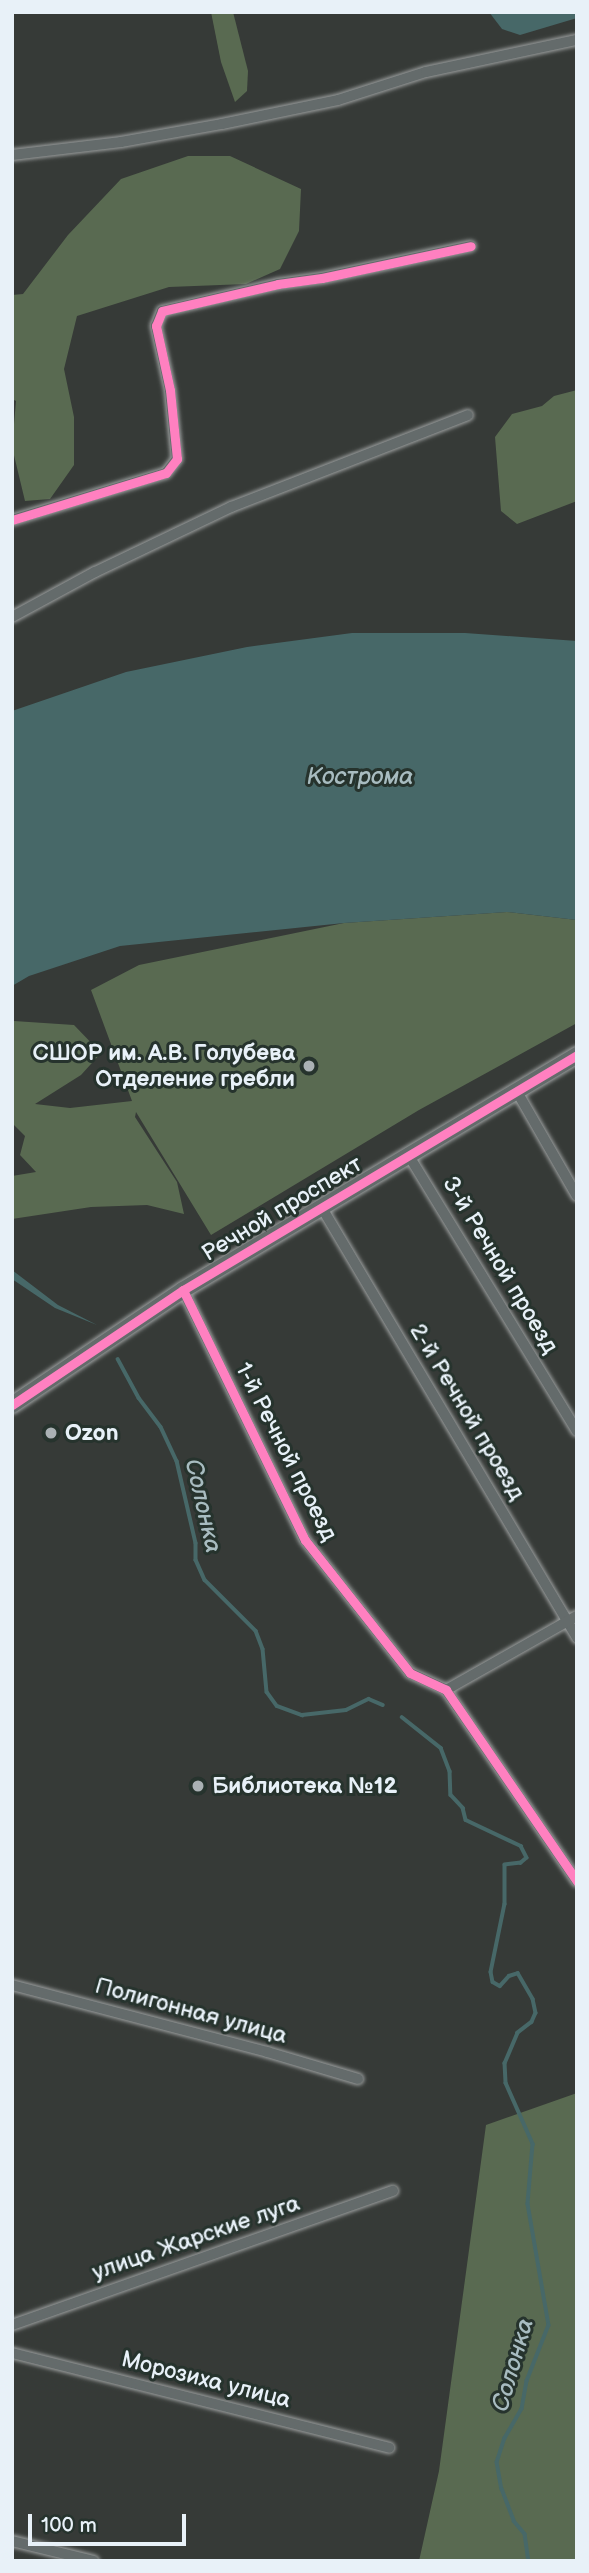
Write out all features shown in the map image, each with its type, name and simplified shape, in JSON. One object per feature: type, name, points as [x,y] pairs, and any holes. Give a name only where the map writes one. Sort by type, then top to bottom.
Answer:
[{"type":"street","points":[[12,155],[121,142],[235,121],[338,100],[426,72],[577,40]]},
{"type":"street","points":[[12,520],[166,473],[177,459],[170,390],[156,326],[162,311],[278,284],[322,278],[471,246]]},
{"type":"street","points":[[12,617],[95,572],[230,507],[468,415]]},
{"type":"street","name":"Речной проспект","points":[[12,1405],[183,1290],[577,1055]]},
{"type":"street","points":[[516,1090],[577,1196]]},
{"type":"street","name":"3-й Речной проезд","points":[[409,1156],[577,1431]]},
{"type":"street","name":"2-й Речной проезд","points":[[322,1208],[572,1619],[577,1638]]},
{"type":"street","name":"1-й Речной проезд","points":[[183,1290],[305,1540],[410,1673],[446,1690]]},
{"type":"street","points":[[572,1619],[446,1690],[577,1881]]},
{"type":"street","name":"Полигонная улица","points":[[12,1986],[267,2052],[358,2079]]},
{"type":"street","name":"улица Жарские луга","points":[[12,2325],[393,2191]]},
{"type":"street","name":"Морозиха улица","points":[[12,2353],[389,2448]]},
{"type":"street","points":[[12,2542],[94,2561]]},
{"type":"green space","points":[[211,12],[233,12],[248,71],[247,91],[235,102],[221,62]]},
{"type":"green space","points":[[188,156],[230,156],[301,189],[299,231],[280,269],[246,284],[169,287],[77,316],[64,369],[74,417],[74,465],[50,499],[25,501],[12,447],[16,401],[12,399],[12,295],[23,294],[68,235],[121,179]]},
{"type":"green space","points":[[577,390],[577,501],[517,524],[501,511],[495,437],[512,414],[542,406],[554,396]]},
{"type":"green space","name":"СШОР им. А.В. Голубева Отделение гребли","points":[[507,912],[577,920],[577,1023],[419,1110],[211,1235],[136,1112],[135,1117],[177,1182],[184,1214],[147,1205],[91,1207],[12,1219],[12,1176],[36,1172],[20,1155],[25,1136],[12,1123],[14,1021],[74,1025],[101,1053],[81,1075],[35,1104],[70,1108],[132,1101],[91,990],[139,965],[344,923]]},
{"type":"green space","points":[[577,2093],[577,2561],[419,2561],[439,2471],[486,2125]]},
{"type":"water","points":[[489,12],[577,12],[577,18],[520,35],[502,29]]},
{"type":"water","name":"Кострома","points":[[352,633],[465,633],[577,641],[577,920],[507,912],[344,923],[120,946],[29,976],[12,986],[12,711],[126,672],[247,647]]},
{"type":"water","points":[[12,1270],[58,1305],[97,1325],[55,1308],[12,1279]]},
{"type":"waterway","name":"Солонка","points":[[118,1359],[139,1398],[161,1427],[177,1461],[196,1543],[196,1560],[205,1580],[256,1631],[263,1649],[267,1692],[277,1706],[302,1715],[346,1710],[369,1699],[383,1705]]},
{"type":"waterway","name":"Солонка","points":[[402,1717],[441,1748],[450,1771],[451,1795],[463,1808],[466,1820],[521,1846],[527,1858],[521,1863],[505,1865],[505,1904],[491,1972],[493,1982],[500,1986],[509,1976],[518,1973],[533,1999],[536,2013],[532,2022],[518,2033],[505,2063],[506,2083],[533,2144],[528,2204],[549,2325],[527,2381],[522,2409],[505,2438],[497,2462],[502,2489],[514,2521],[525,2534],[529,2561]]},
{"type":"cycle path","points":[[12,520],[166,473],[177,459],[170,390],[156,326],[162,311],[278,284],[322,278],[471,246]]},
{"type":"cycle path","points":[[12,1405],[183,1290],[577,1055]]},
{"type":"cycle path","points":[[183,1290],[305,1540],[410,1673],[446,1690],[577,1881]]},
{"type":"place","name":"СШОР им. А.В. Голубева Отделение гребли","points":[[309,1066]]},
{"type":"place","name":"Ozon","points":[[51,1433]]},
{"type":"place","name":"Библиотека №12","points":[[198,1786]]}]
